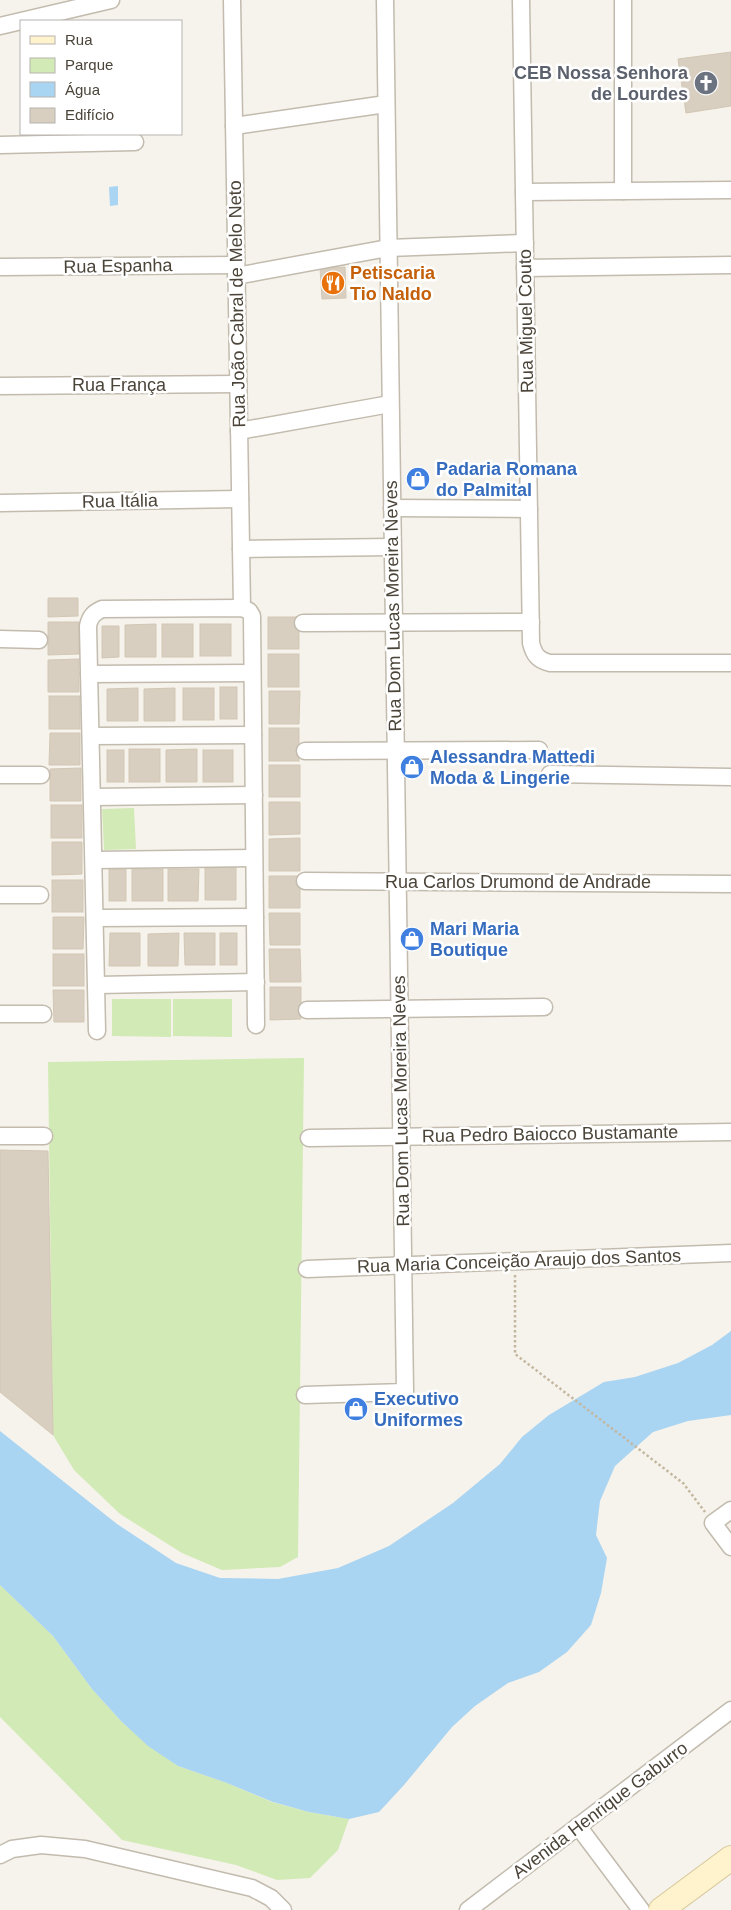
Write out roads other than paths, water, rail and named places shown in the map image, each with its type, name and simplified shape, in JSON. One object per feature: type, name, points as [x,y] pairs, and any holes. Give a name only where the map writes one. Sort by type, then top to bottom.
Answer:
[{"type":"main road","points":[[661,1910],[731,1858]]},
{"type":"street","points":[[26,20],[111,0]]},
{"type":"street","name":"Rua João Cabral de Melo Neto","points":[[232,0],[242,608]]},
{"type":"street","name":"Rua Dom Lucas Moreira Neves","points":[[305,1395],[405,1392],[385,0]]},
{"type":"street","name":"Rua Miguel Couto","points":[[521,0],[531,643],[534,654],[542,660],[550,662],[731,662]]},
{"type":"street","points":[[623,0],[623,191]]},
{"type":"street","points":[[0,26],[20,21]]},
{"type":"street","points":[[234,126],[386,104]]},
{"type":"street","points":[[0,145],[135,142]]},
{"type":"street","points":[[524,192],[731,190]]},
{"type":"street","name":"Rua Espanha","points":[[0,267],[236,271],[388,248],[525,243]]},
{"type":"street","points":[[525,268],[731,265]]},
{"type":"street","name":"Rua França","points":[[0,386],[238,384]]},
{"type":"street","points":[[239,430],[390,404]]},
{"type":"street","name":"Rua Itália","points":[[0,503],[240,499]]},
{"type":"street","points":[[392,508],[529,509]]},
{"type":"street","points":[[241,549],[392,547]]},
{"type":"street","points":[[97,1031],[88,626],[95,612],[102,609],[242,608],[249,611],[252,616],[256,1025]]},
{"type":"street","points":[[303,623],[531,622]]},
{"type":"street","points":[[0,639],[39,640]]},
{"type":"street","points":[[89,674],[252,673]]},
{"type":"street","points":[[91,736],[253,735]]},
{"type":"street","points":[[305,751],[539,750]]},
{"type":"street","points":[[550,774],[731,777]]},
{"type":"street","points":[[0,775],[41,775]]},
{"type":"street","points":[[92,797],[254,794]]},
{"type":"street","points":[[94,860],[254,858]]},
{"type":"street","name":"Rua Carlos Drumond de Andrade","points":[[306,881],[731,884]]},
{"type":"street","points":[[0,896],[40,895]]},
{"type":"street","points":[[95,918],[255,917]]},
{"type":"street","points":[[97,985],[256,982]]},
{"type":"street","points":[[307,1010],[544,1007]]},
{"type":"street","points":[[0,1014],[43,1014]]},
{"type":"street","name":"Rua Pedro Baiocco Bustamante","points":[[309,1138],[731,1132]]},
{"type":"street","points":[[0,1136],[44,1136]]},
{"type":"street","name":"Rua Maria Conceição Araujo dos Santos","points":[[307,1269],[731,1252]]},
{"type":"street","points":[[731,1510],[713,1523],[731,1547]]},
{"type":"street","name":"Avenida Henrique Gaburro","points":[[468,1910],[731,1710]]},
{"type":"street","points":[[578,1826],[640,1910]]},
{"type":"street","points":[[0,1855],[12,1850],[41,1845],[85,1849],[252,1888],[271,1898],[283,1910]]},
{"type":"water","points":[[118,186],[118,205],[110,206],[109,187]]},
{"type":"water","points":[[731,1331],[731,1415],[688,1421],[653,1432],[615,1466],[600,1501],[596,1535],[607,1558],[601,1593],[591,1625],[567,1652],[539,1672],[508,1683],[475,1706],[452,1727],[379,1812],[349,1819],[309,1812],[273,1802],[178,1766],[148,1746],[121,1721],[92,1689],[53,1636],[0,1585],[0,1431],[117,1524],[176,1563],[220,1578],[278,1579],[338,1568],[389,1546],[453,1503],[500,1464],[522,1437],[549,1415],[604,1382],[635,1377],[678,1363],[712,1345]]},
{"type":"place","name":"CEB Nossa Senhora de Lourdes","points":[[706,83]]},
{"type":"place","name":"Petiscaria Tio Naldo","points":[[333,283]]},
{"type":"place","name":"Padaria Romana do Palmital","points":[[418,479]]},
{"type":"place","name":"Alessandra Mattedi Moda & Lingerie","points":[[412,767]]},
{"type":"place","name":"Mari Maria Boutique","points":[[412,939]]},
{"type":"place","name":"Executivo Uniformes","points":[[356,1409]]}]
